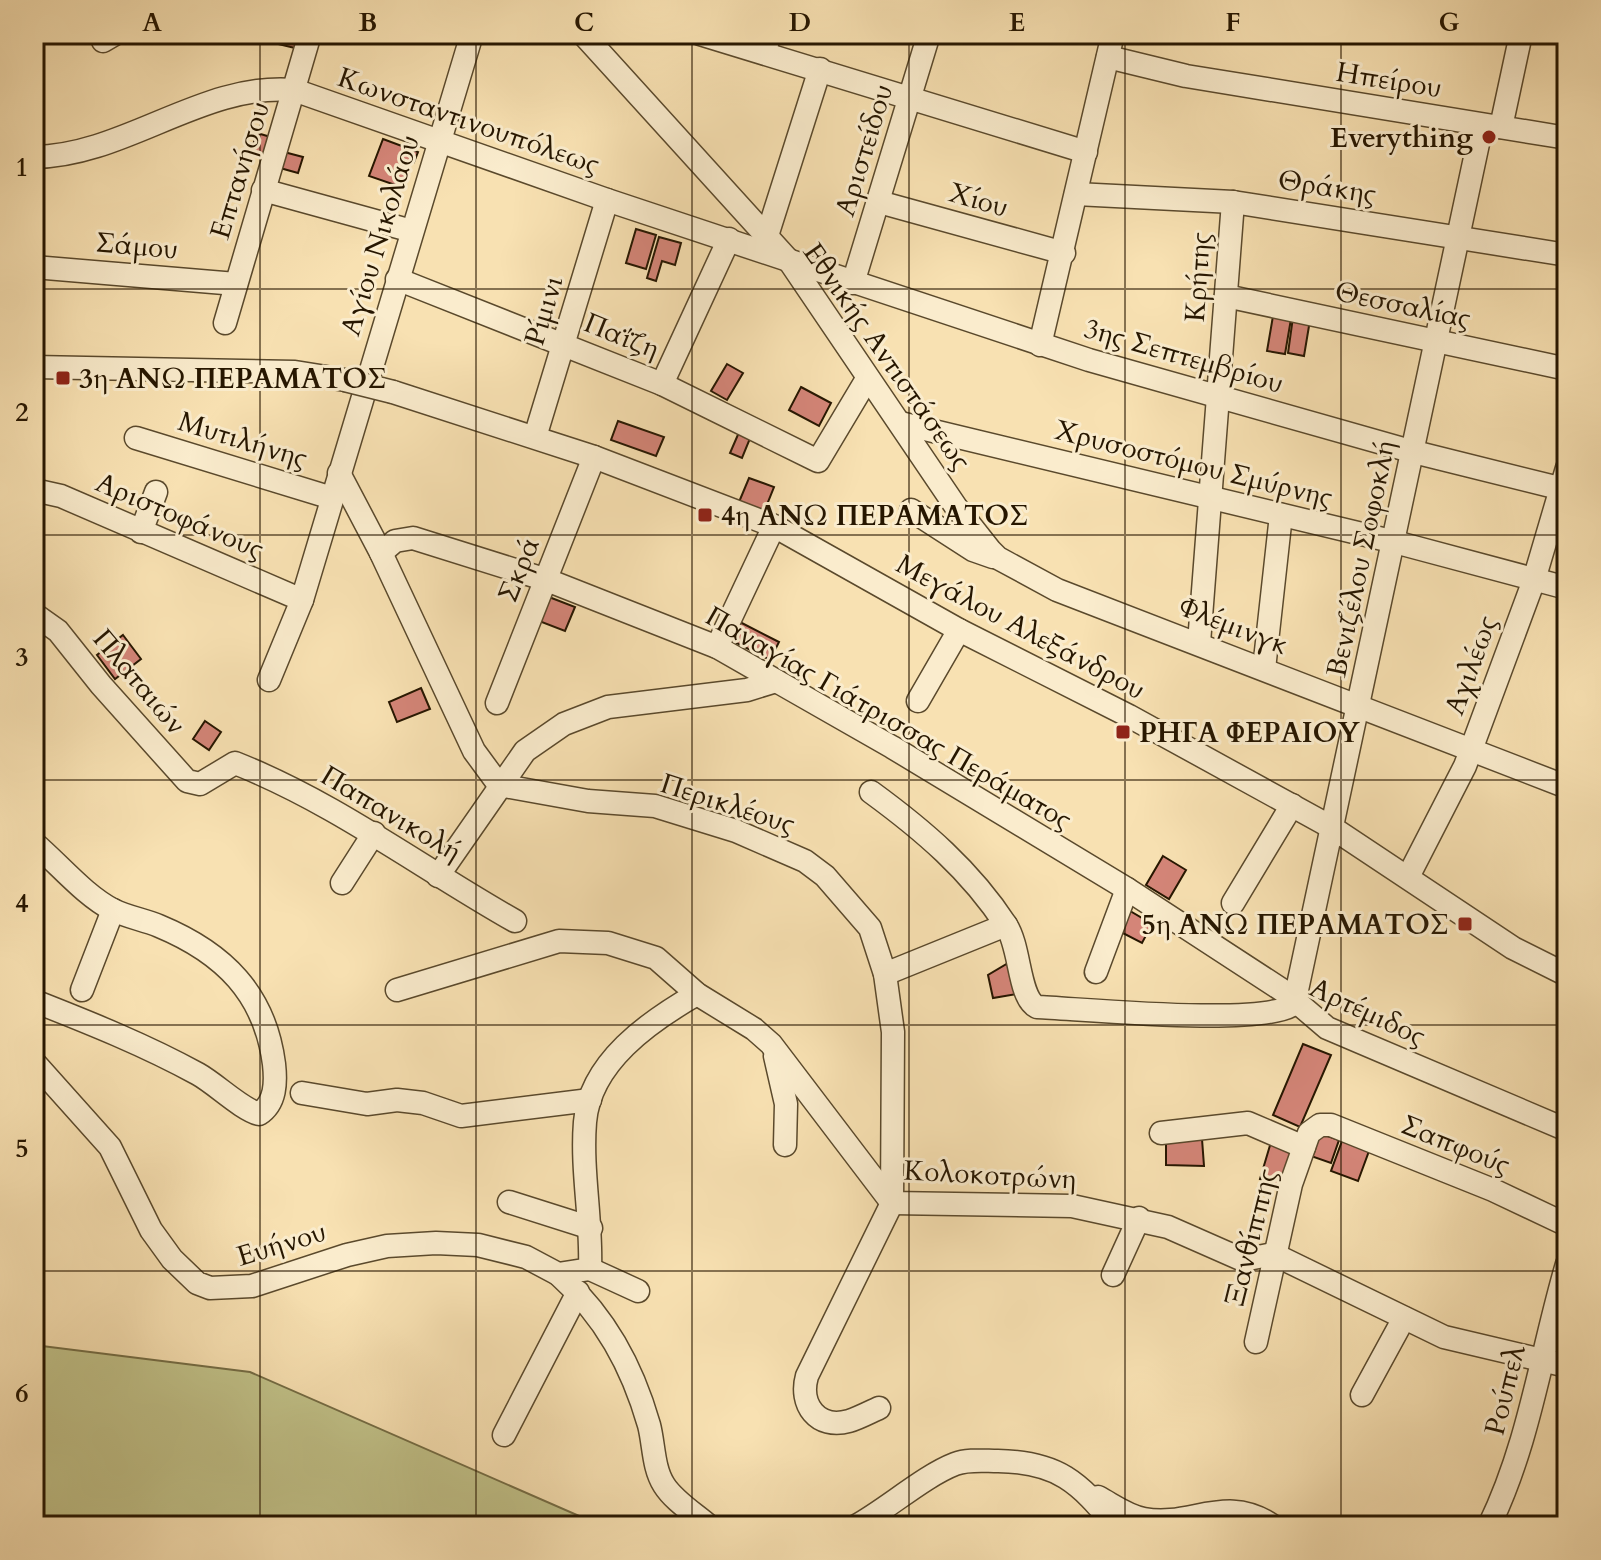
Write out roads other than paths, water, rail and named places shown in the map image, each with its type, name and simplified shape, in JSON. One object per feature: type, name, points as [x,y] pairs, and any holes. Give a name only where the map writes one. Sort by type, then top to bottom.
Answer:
[{"type":"street","name":"Επτανήσου","points":[[225,323],[310,34]]},
{"type":"street","name":"Αγίου Νικολάου","points":[[269,680],[302,600],[472,34]]},
{"type":"street","name":"Εθνικής Αντιστάσεως","points":[[583,34],[790,262],[867,379],[979,536]]},
{"type":"street","points":[[700,34],[767,44],[820,69],[1086,152]]},
{"type":"street","name":"Αριστείδου","points":[[853,283],[929,34]]},
{"type":"street","name":"Βενιζέλου Σοφοκλή","points":[[1294,1004],[1359,708],[1391,541],[1414,452],[1459,236],[1521,34]]},
{"type":"street","points":[[1040,345],[1064,253],[1110,40]]},
{"type":"street","name":"Ηπείρου","points":[[1110,40],[1186,76],[1567,138]]},
{"type":"street","points":[[766,239],[820,69]]},
{"type":"street","name":"Κωνσταντινουπόλεως","points":[[34,157],[68,154],[119,139],[251,91],[294,90],[790,262]]},
{"type":"street","points":[[263,190],[412,231]]},
{"type":"street","name":"Θράκης","points":[[1076,194],[1233,202],[1567,255]]},
{"type":"street","name":"Ρίμινι","points":[[535,437],[607,200]]},
{"type":"street","name":"Χίου","points":[[879,202],[1064,253]]},
{"type":"street","name":"Κρήτης","points":[[1199,643],[1233,202]]},
{"type":"street","points":[[662,384],[729,239]]},
{"type":"street","name":"3ης Σεπτεμβρίου","points":[[790,262],[1040,345],[1414,452],[1565,482]]},
{"type":"street","name":"Σάμου","points":[[34,267],[236,284]]},
{"type":"street","name":"Παΐζη","points":[[397,279],[662,384],[818,461],[867,379]]},
{"type":"street","name":"Θεσσαλίας","points":[[1226,296],[1567,369]]},
{"type":"street","name":"Μεγάλου Αλεξάνδρου","points":[[34,367],[295,372],[345,380],[393,392],[594,457],[774,526],[959,630],[1129,716],[1331,827],[1409,875],[1513,948],[1567,975]]},
{"type":"street","name":"Χρυσοστόμου Σμύρνης","points":[[900,423],[1391,541],[1567,588]]},
{"type":"street","name":"Μυτιλήνης","points":[[136,438],[332,498]]},
{"type":"street","name":"Σκρά","points":[[497,703],[594,457]]},
{"type":"street","points":[[339,473],[381,553],[474,751],[499,785]]},
{"type":"street","name":"Αχιλέως","points":[[1409,875],[1471,750],[1534,580],[1565,482]]},
{"type":"street","name":"Αριστοφάνους","points":[[34,490],[61,496],[302,600]]},
{"type":"street","points":[[141,532],[156,492]]},
{"type":"street","points":[[911,510],[973,550],[998,558]]},
{"type":"street","points":[[1264,669],[1281,515]]},
{"type":"street","points":[[717,647],[774,526]]},
{"type":"street","name":"Φλέμινγκ","points":[[979,536],[998,558],[1057,590],[1567,787]]},
{"type":"street","name":"Παναγίας Γιάτρισσας Περάματος","points":[[381,553],[395,541],[413,538],[547,580],[717,647],[1127,889],[1223,949],[1285,992],[1294,1004]]},
{"type":"street","name":"Πλαταιών","points":[[34,614],[58,631],[101,685],[187,781],[200,784],[235,763]]},
{"type":"street","points":[[918,701],[959,630]]},
{"type":"street","points":[[438,876],[525,751],[564,724],[608,707],[747,690],[776,681]]},
{"type":"street","name":"Παπανικολή","points":[[235,763],[281,781],[374,833],[438,876],[515,921]]},
{"type":"street","name":"Περικλέους","points":[[499,785],[620,805],[655,806],[736,831],[805,861],[862,917],[882,964],[893,1032],[892,1203],[807,1376],[802,1393],[805,1403],[816,1415],[834,1422],[849,1422],[879,1408]]},
{"type":"street","points":[[871,792],[927,833],[960,867],[1006,925],[882,964]]},
{"type":"street","points":[[1233,903],[1292,805]]},
{"type":"street","points":[[342,883],[374,833]]},
{"type":"street","points":[[34,843],[113,910],[188,941],[225,967],[254,996],[273,1051],[276,1088],[266,1110],[259,1114],[249,1111],[200,1075],[109,1029],[34,1001]]},
{"type":"street","points":[[1096,972],[1127,889]]},
{"type":"street","points":[[82,990],[113,910]]},
{"type":"street","name":"Αρτέμιδος","points":[[1006,925],[1017,946],[1025,997],[1037,1007],[1172,1014],[1276,1013],[1294,1004],[1327,1028],[1356,1042],[1567,1130]]},
{"type":"street","name":"Κολοκοτρώνη","points":[[397,990],[559,941],[581,939],[637,950],[656,958],[697,994],[737,1016],[771,1044],[892,1203],[1072,1206],[1139,1218],[1168,1227],[1243,1260],[1273,1254],[1444,1337],[1567,1366]]},
{"type":"street","points":[[590,1269],[591,1228],[585,1144],[590,1100],[623,1048],[638,1032],[697,994]]},
{"type":"street","points":[[771,1044],[784,1093],[785,1145]]},
{"type":"street","name":"Ευήνου","points":[[34,1062],[110,1147],[151,1230],[197,1283],[224,1290],[252,1286],[347,1255],[387,1246],[436,1243],[478,1245],[526,1257],[558,1274],[578,1292],[606,1327],[634,1378],[663,1484],[709,1526]]},
{"type":"street","points":[[302,1093],[367,1104],[397,1100],[423,1103],[461,1116],[590,1100]]},
{"type":"street","name":"Ξανθίππης","points":[[1161,1133],[1248,1123],[1304,1147]]},
{"type":"street","name":"Ξανθίππης","points":[[1256,1342],[1273,1254],[1304,1147],[1309,1133],[1320,1125]]},
{"type":"street","name":"Σαπφούς","points":[[1320,1125],[1331,1125],[1493,1190],[1567,1225]]},
{"type":"street","points":[[509,1202],[591,1228]]},
{"type":"street","points":[[1113,1275],[1139,1218]]},
{"type":"street","name":"Ρούπελ","points":[[1489,1526],[1516,1465],[1567,1264]]},
{"type":"street","points":[[558,1274],[590,1269],[638,1291]]},
{"type":"street","points":[[504,1435],[578,1292]]},
{"type":"street","points":[[1362,1395],[1404,1318]]},
{"type":"street","points":[[856,1526],[956,1463],[1011,1461],[1053,1469],[1124,1512],[1144,1519],[1167,1520],[1229,1509],[1273,1526]]},
{"type":"street","points":[[1084,1488],[1115,1526]]},
{"type":"place","name":"Everything","points":[[1489,137]]},
{"type":"place","name":"3η ΑΝΩ ΠΕΡΑΜΑΤΟΣ","points":[[63,378]]},
{"type":"place","name":"4η ΑΝΩ ΠΕΡΑΜΑΤΟΣ","points":[[705,515]]},
{"type":"place","name":"ΡΗΓΑ ΦΕΡΑΙΟΥ","points":[[1123,732]]},
{"type":"place","name":"5η ΑΝΩ ΠΕΡΑΜΑΤΟΣ","points":[[1465,924]]}]
